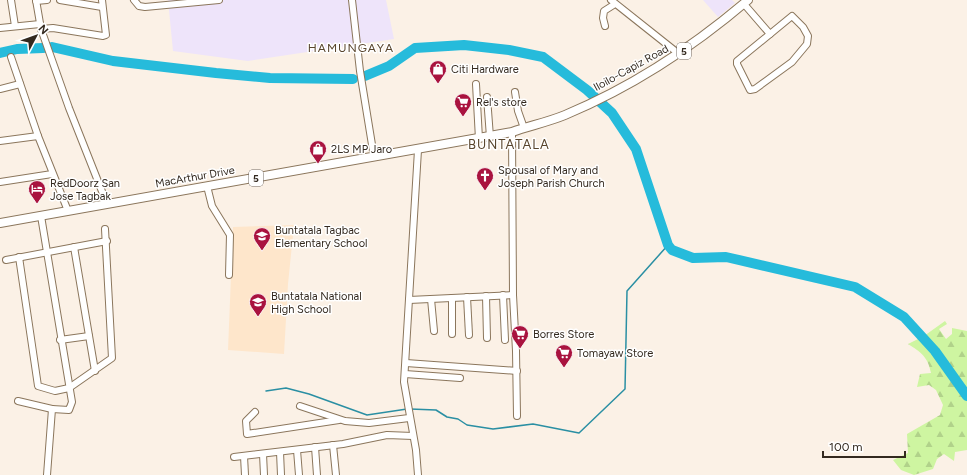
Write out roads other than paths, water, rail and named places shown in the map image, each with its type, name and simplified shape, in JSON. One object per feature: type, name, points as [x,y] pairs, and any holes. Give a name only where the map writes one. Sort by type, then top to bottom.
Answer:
[{"type":"main road","name":"Iloilo-Capiz Road","points":[[512,132],[563,116],[613,92],[679,54],[706,35],[746,2]]},
{"type":"main road","name":"MacArthur Drive","points":[[0,223],[418,150],[512,132]]},
{"type":"street","points":[[11,0],[15,26]]},
{"type":"street","points":[[47,0],[36,0],[40,27],[69,108],[107,204]]},
{"type":"street","points":[[60,0],[102,8]]},
{"type":"street","points":[[0,28],[15,26],[53,28],[103,36],[107,33],[102,0]]},
{"type":"street","points":[[134,0],[139,6],[145,7],[219,0]]},
{"type":"street","points":[[352,0],[360,71],[374,157]]},
{"type":"street","points":[[605,26],[603,18],[604,11],[613,2],[679,54]]},
{"type":"street","points":[[746,2],[770,34]]},
{"type":"street","points":[[793,16],[803,27],[808,40],[792,62],[755,89],[750,90],[737,63],[770,34],[793,16]]},
{"type":"street","points":[[11,58],[52,174],[68,211]]},
{"type":"street","points":[[0,89],[20,84]]},
{"type":"street","points":[[476,84],[479,139]]},
{"type":"street","points":[[515,92],[518,112],[524,128]]},
{"type":"street","points":[[487,97],[490,137]]},
{"type":"street","points":[[512,132],[513,295],[517,371],[517,416]]},
{"type":"street","points":[[0,141],[38,136]]},
{"type":"street","points":[[418,150],[405,374],[406,400],[413,436],[418,475]]},
{"type":"street","points":[[0,182],[52,174]]},
{"type":"street","points":[[207,186],[212,206],[230,236],[229,274]]},
{"type":"street","points":[[18,401],[52,409],[69,410],[71,408],[41,216]]},
{"type":"street","points":[[19,257],[38,386],[55,391],[69,388],[112,358],[107,241],[105,229]]},
{"type":"street","points":[[6,260],[107,241]]},
{"type":"street","points":[[74,247],[95,370]]},
{"type":"street","points":[[503,295],[505,340]]},
{"type":"street","points":[[409,300],[513,295]]},
{"type":"street","points":[[486,296],[487,338]]},
{"type":"street","points":[[467,297],[469,335]]},
{"type":"street","points":[[452,298],[452,334]]},
{"type":"street","points":[[431,299],[434,331]]},
{"type":"street","points":[[60,340],[89,336]]},
{"type":"street","points":[[406,363],[517,371]]},
{"type":"street","points":[[405,374],[460,378]]},
{"type":"street","points":[[300,406],[316,410],[339,420]]},
{"type":"street","points":[[47,475],[52,409]]},
{"type":"street","points":[[255,412],[246,421],[247,434],[339,420],[369,423],[409,416]]},
{"type":"street","points":[[234,457],[334,445],[387,435],[413,436]]},
{"type":"street","points":[[334,445],[336,475]]},
{"type":"street","points":[[315,447],[317,475]]},
{"type":"street","points":[[297,450],[299,475]]},
{"type":"street","points":[[280,452],[281,475]]},
{"type":"street","points":[[263,454],[264,475]]},
{"type":"street","points":[[244,456],[245,475]]},
{"type":"waterway","points":[[365,76],[389,66],[415,48],[464,45],[509,50],[543,57],[587,90],[612,113],[636,149],[668,245],[672,250],[693,258],[726,257],[855,287],[904,317],[935,351],[967,396]]},
{"type":"waterway","points":[[52,47],[113,61],[216,73],[270,78],[353,79]]},
{"type":"waterway","points":[[0,53],[17,49],[43,48]]},
{"type":"waterway","points":[[410,409],[436,410],[447,417],[458,419],[467,425],[493,429],[533,424],[579,433],[625,389],[627,291],[668,245]]},
{"type":"waterway","points":[[266,391],[286,388],[309,394],[367,415],[407,409]]},
{"type":"place","name":"Citi Hardware","points":[[438,84]]},
{"type":"place","name":"Rel's store","points":[[463,117]]},
{"type":"place","name":"2LS MP Jaro","points":[[318,164]]},
{"type":"place","name":"Spousal of Mary and Joseph Parish Church","points":[[485,191]]},
{"type":"place","name":"RedDoorz San Jose Tagbak","points":[[37,204]]},
{"type":"place","name":"Buntatala Tagbac Elementary School","points":[[262,251]]},
{"type":"place","name":"Buntatala National High School","points":[[258,317]]},
{"type":"place","name":"Borres Store","points":[[520,349]]},
{"type":"place","name":"Tomayaw Store","points":[[564,368]]},
{"type":"district","name":"HAMUNGAYA","points":[[351,48]]},
{"type":"district","name":"BUNTATALA","points":[[509,144]]}]
